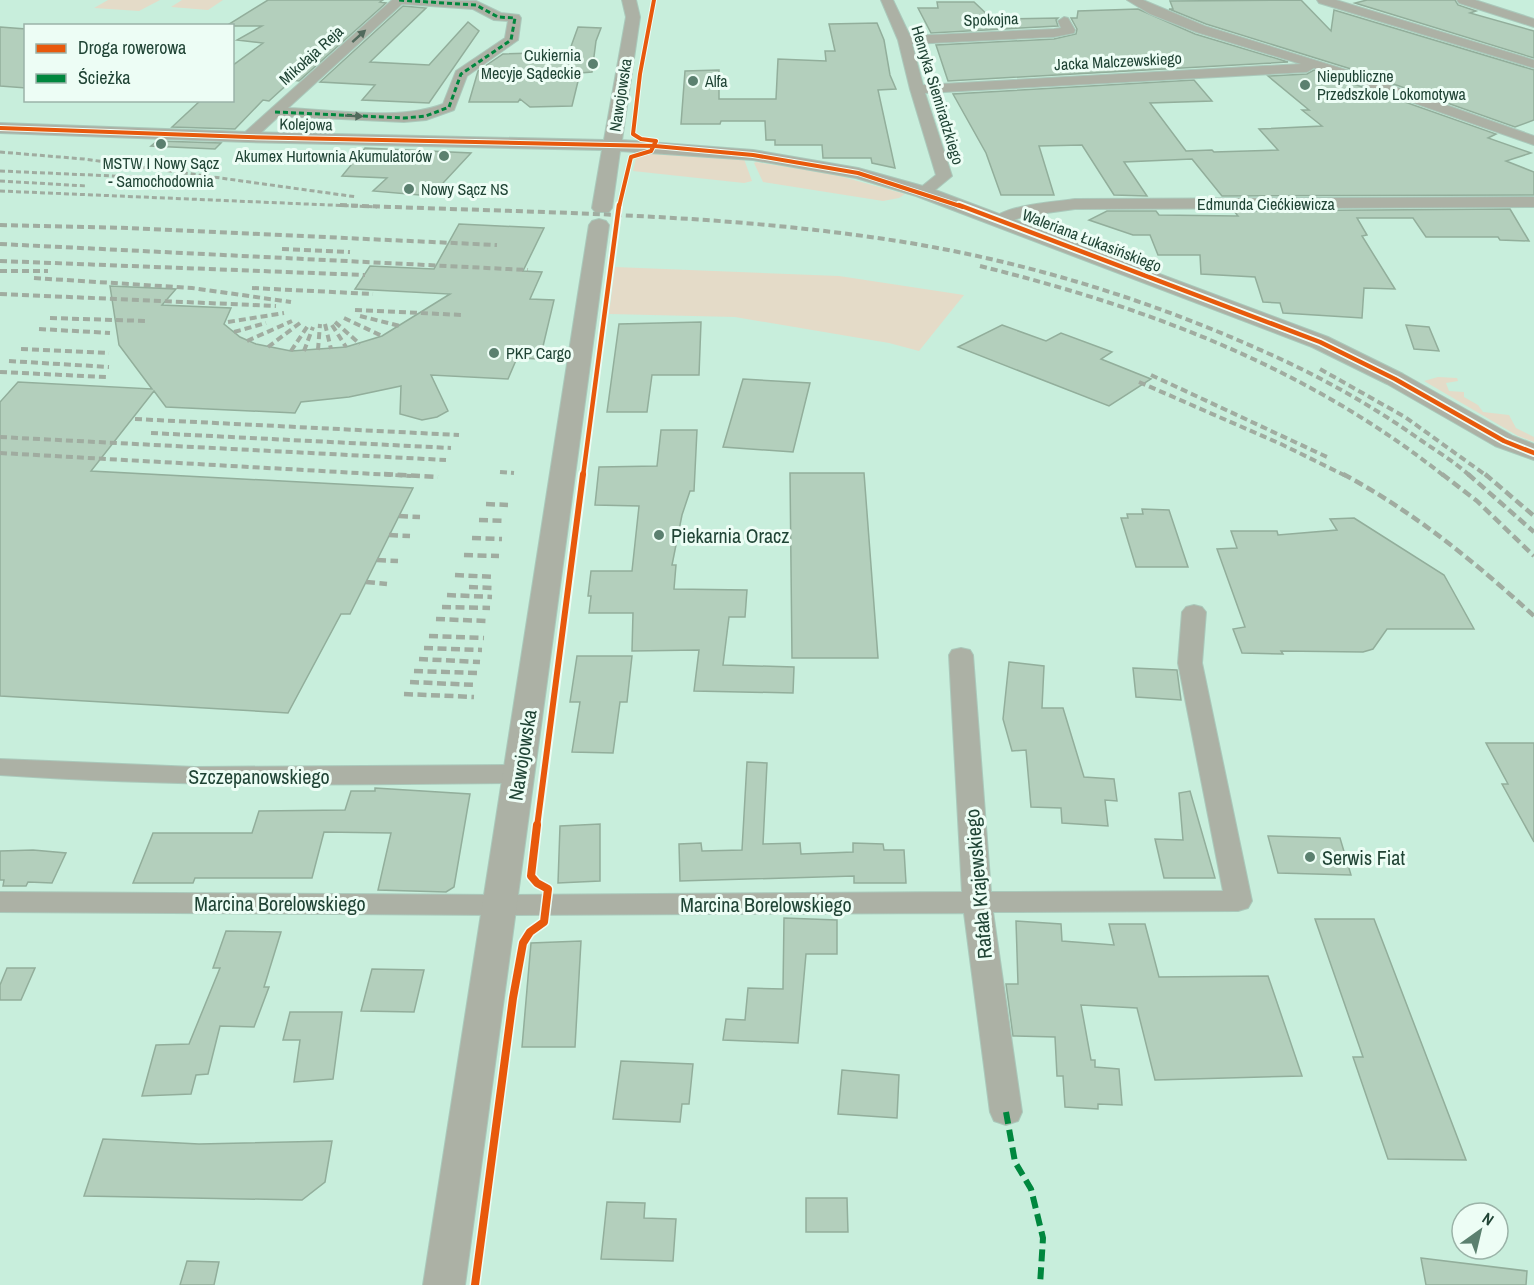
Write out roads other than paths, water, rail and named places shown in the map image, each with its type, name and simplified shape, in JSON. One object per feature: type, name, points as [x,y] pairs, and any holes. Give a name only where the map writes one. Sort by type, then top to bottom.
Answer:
[{"type":"street","points":[[274,112],[404,118],[431,115],[449,107],[461,74],[511,40],[515,18],[498,17],[476,5],[399,0]]},
{"type":"street","name":"Mikołaja Reja","points":[[248,137],[399,0]]},
{"type":"street","name":"Nawojowska","points":[[629,0],[633,17]]},
{"type":"street","name":"Nawojowska","points":[[444,1285],[612,144],[633,17],[642,0]]},
{"type":"street","name":"Henryka Siemiradzkiego","points":[[887,0],[904,40],[944,176],[923,192]]},
{"type":"street","points":[[1133,0],[1152,10],[1214,33],[1410,95],[1534,141]]},
{"type":"street","points":[[1323,0],[1534,64]]},
{"type":"street","points":[[1463,0],[1534,23]]},
{"type":"street","points":[[1507,14],[1534,8]]},
{"type":"street","name":"Spokojna","points":[[904,40],[1054,33],[1069,30],[1064,21]]},
{"type":"street","name":"Jacka Malczewskiego","points":[[917,89],[1132,79],[1320,66]]},
{"type":"street","name":"Kolejowa","points":[[0,128],[248,137],[612,144]]},
{"type":"street","name":"Waleriana Łukasińskiego","points":[[612,144],[705,149],[789,160],[858,173],[923,192],[1320,342],[1395,379],[1504,441],[1534,453]]},
{"type":"street","name":"Edmunda Ciećkiewicza","points":[[1000,220],[1022,212],[1075,204],[1534,202]]},
{"type":"street","name":"Marcina Borelowskiego","points":[[0,902],[500,905],[1238,901],[1190,663],[1194,612]]},
{"type":"street","name":"Rafała Krajewskiego","points":[[961,655],[977,903],[1006,1112]]},
{"type":"street","name":"Szczepanowskiego","points":[[0,767],[64,772],[223,777],[519,774]]},
{"type":"railway","points":[[0,152],[84,159],[357,197]]},
{"type":"railway","points":[[0,171],[159,178]]},
{"type":"railway","points":[[0,181],[87,186]]},
{"type":"railway","points":[[0,191],[377,207]]},
{"type":"railway","points":[[340,205],[626,215],[768,225],[910,243],[999,261],[1130,299],[1214,330],[1278,358],[1382,414],[1470,476]]},
{"type":"railway","points":[[0,225],[128,228],[497,245]]},
{"type":"railway","points":[[0,244],[528,270]]},
{"type":"railway","points":[[282,249],[350,252]]},
{"type":"railway","points":[[0,261],[365,275]]},
{"type":"railway","points":[[980,266],[1105,301],[1224,346],[1282,373],[1337,403],[1392,437],[1444,476]]},
{"type":"railway","points":[[0,271],[48,271]]},
{"type":"railway","points":[[34,278],[192,288],[291,302]]},
{"type":"railway","points":[[252,288],[373,294]]},
{"type":"railway","points":[[0,294],[276,306]]},
{"type":"railway","points":[[355,310],[463,315]]},
{"type":"railway","points":[[228,322],[284,313]]},
{"type":"railway","points":[[360,316],[400,326]]},
{"type":"railway","points":[[50,318],[147,321]]},
{"type":"railway","points":[[344,318],[382,336]]},
{"type":"railway","points":[[247,341],[292,321]]},
{"type":"railway","points":[[335,322],[360,344]]},
{"type":"railway","points":[[234,332],[266,323]]},
{"type":"railway","points":[[268,347],[300,323]]},
{"type":"railway","points":[[291,351],[309,324]]},
{"type":"railway","points":[[318,350],[320,324]]},
{"type":"railway","points":[[325,324],[331,349]]},
{"type":"railway","points":[[332,325],[346,347]]},
{"type":"railway","points":[[304,351],[313,327]]},
{"type":"railway","points":[[39,329],[110,333]]},
{"type":"railway","points":[[21,349],[109,353]]},
{"type":"railway","points":[[9,361],[109,367]]},
{"type":"railway","points":[[1320,369],[1405,417],[1487,476]]},
{"type":"railway","points":[[0,372],[106,377]]},
{"type":"railway","points":[[1151,375],[1327,457]]},
{"type":"railway","points":[[1139,382],[1281,444],[1346,476]]},
{"type":"railway","points":[[135,419],[459,435]]},
{"type":"railway","points":[[151,433],[451,448]]},
{"type":"railway","points":[[0,437],[446,460]]},
{"type":"railway","points":[[0,453],[411,476]]},
{"type":"railway","points":[[500,472],[514,473]]},
{"type":"railway","points":[[384,474],[438,477]]},
{"type":"railway","points":[[1343,474],[1419,521],[1489,576],[1534,616]]},
{"type":"railway","points":[[1442,474],[1477,501],[1534,556]]},
{"type":"railway","points":[[1468,474],[1534,532]]},
{"type":"railway","points":[[1485,474],[1534,516]]},
{"type":"railway","points":[[486,504],[508,505]]},
{"type":"railway","points":[[399,516],[420,517]]},
{"type":"railway","points":[[479,520],[506,521]]},
{"type":"railway","points":[[389,535],[410,536]]},
{"type":"railway","points":[[472,538],[502,539]]},
{"type":"railway","points":[[464,555],[499,556]]},
{"type":"railway","points":[[377,560],[398,561]]},
{"type":"railway","points":[[455,575],[495,577]]},
{"type":"railway","points":[[366,582],[387,584]]},
{"type":"railway","points":[[469,587],[493,588]]},
{"type":"railway","points":[[447,595],[492,597]]},
{"type":"railway","points":[[442,607],[490,608]]},
{"type":"railway","points":[[436,619],[487,621]]},
{"type":"railway","points":[[429,636],[484,638]]},
{"type":"railway","points":[[424,648],[482,650]]},
{"type":"railway","points":[[419,659],[480,662]]},
{"type":"railway","points":[[414,671],[478,673]]},
{"type":"railway","points":[[410,682],[476,685]]},
{"type":"railway","points":[[404,694],[474,697]]},
{"type":"place","name":"Cukiernia Mecyje Sądeckie","points":[[593,64]]},
{"type":"place","name":"Alfa","points":[[693,81]]},
{"type":"place","name":"Niepubliczne Przedszkole Lokomotywa","points":[[1305,85]]},
{"type":"place","name":"MSTW I Nowy Sącz - Samochodownia","points":[[161,144]]},
{"type":"place","name":"Akumex Hurtownia Akumulatorów","points":[[444,156]]},
{"type":"place","name":"Nowy Sącz NS","points":[[409,189]]},
{"type":"place","name":"PKP Cargo","points":[[494,353]]},
{"type":"place","name":"Piekarnia Oracz","points":[[659,535]]},
{"type":"place","name":"Serwis Fiat","points":[[1310,857]]}]
